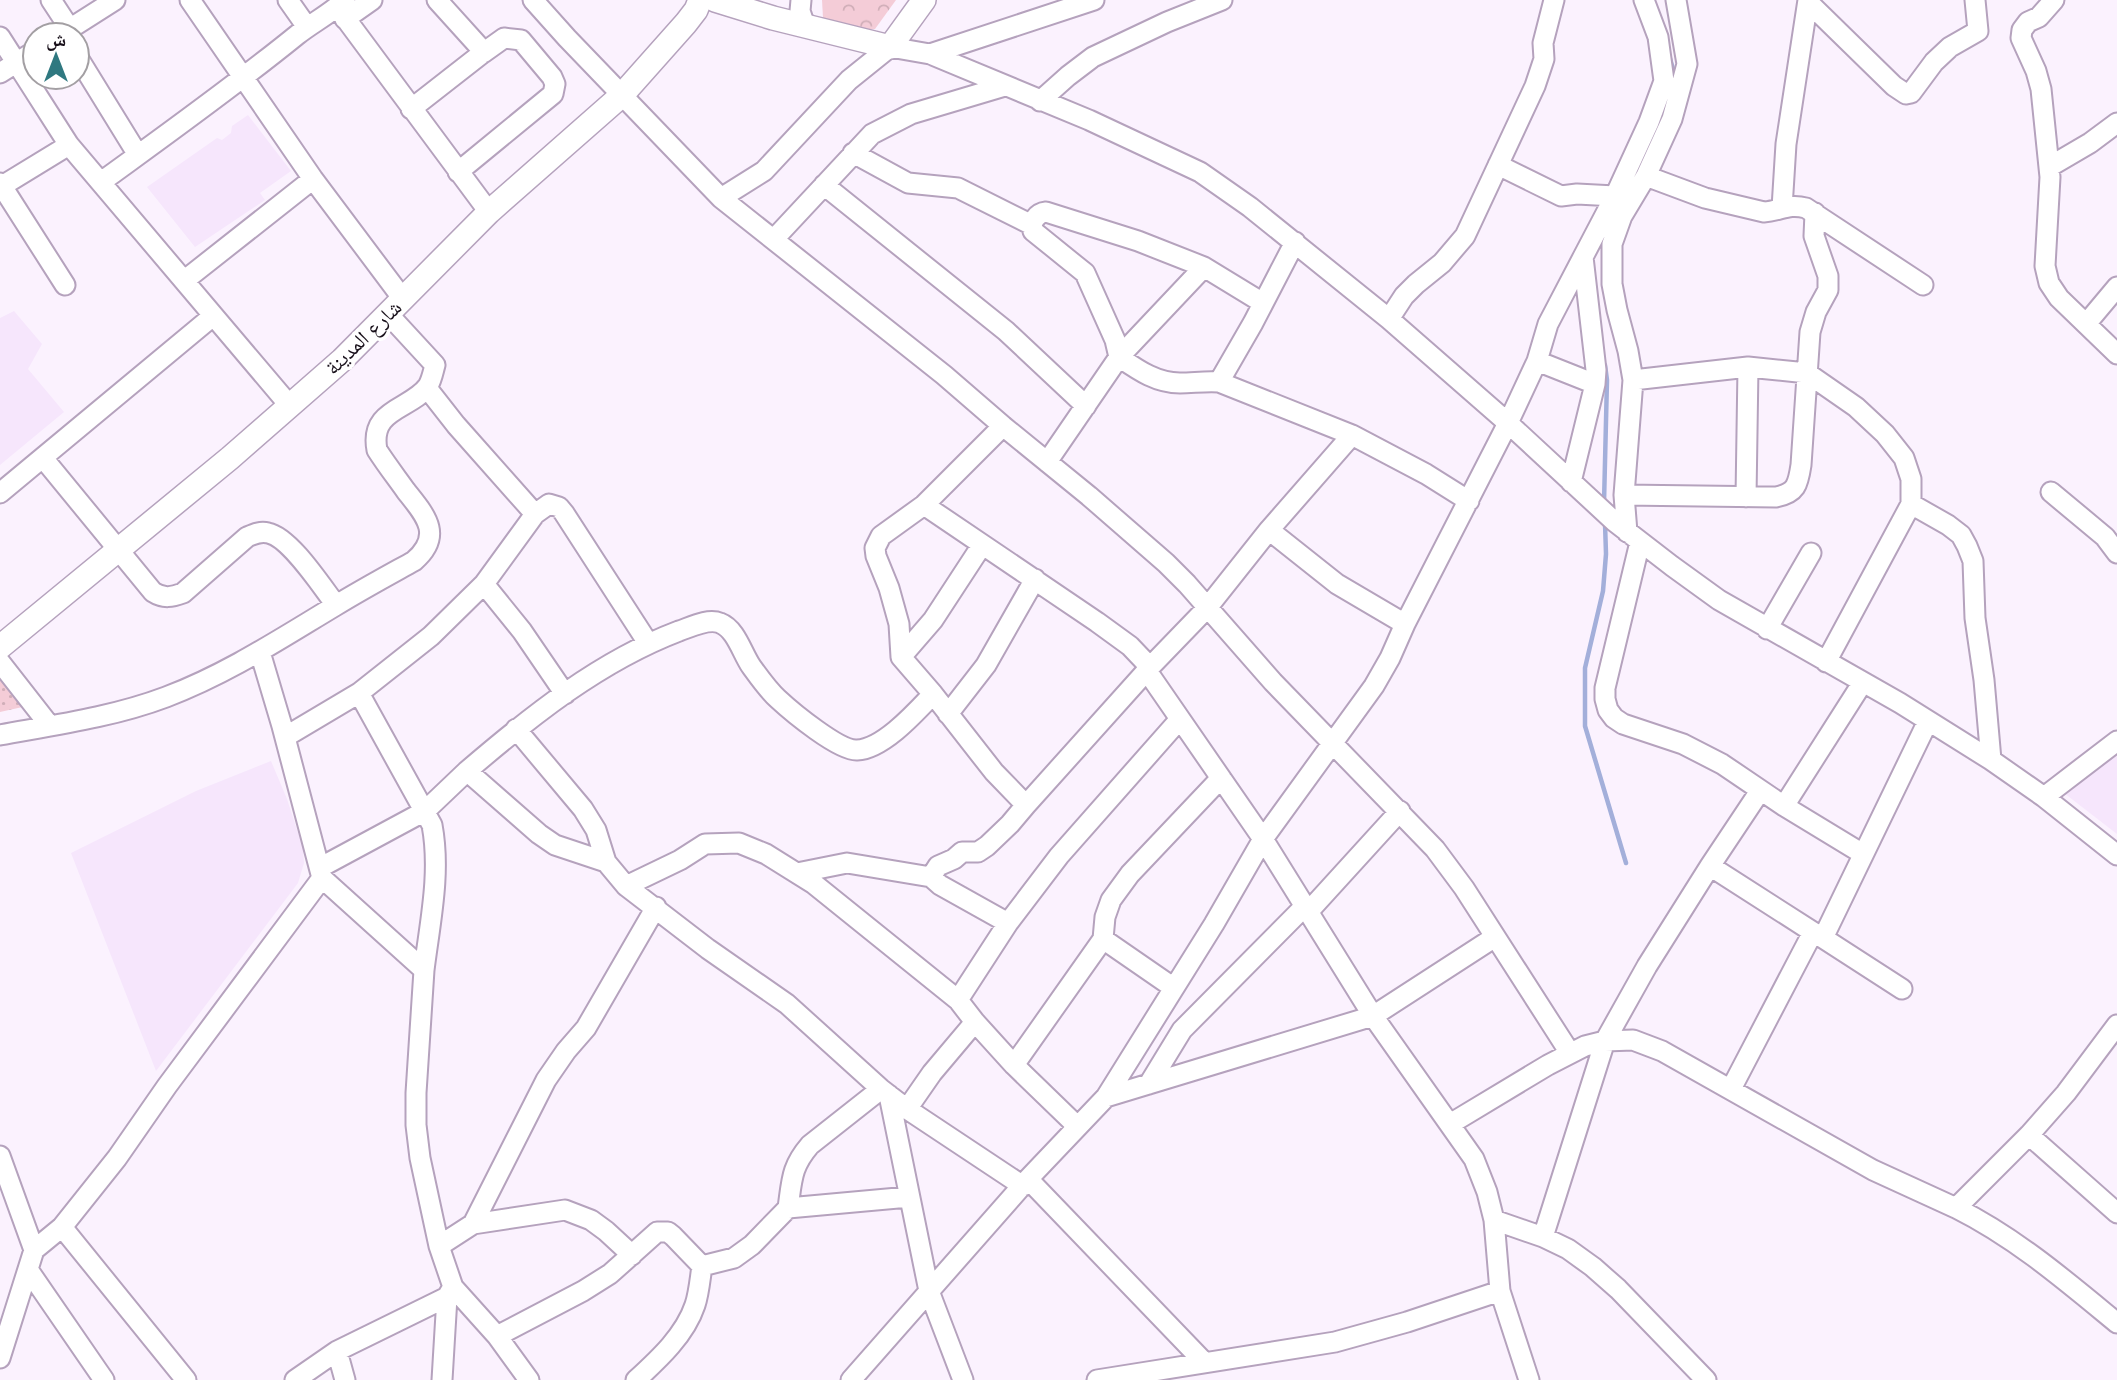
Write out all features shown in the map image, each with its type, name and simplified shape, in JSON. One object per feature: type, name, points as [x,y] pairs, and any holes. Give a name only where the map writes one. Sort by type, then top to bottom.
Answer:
[{"type":"street","points":[[51,0],[59,21]]},
{"type":"street","points":[[83,21],[115,0]]},
{"type":"street","points":[[0,735],[112,713],[165,697],[211,678],[414,561],[427,546],[427,519],[377,450],[375,441],[380,424],[387,416],[426,388],[435,365],[313,179],[190,0]]},
{"type":"street","points":[[288,0],[307,27]]},
{"type":"street","points":[[101,182],[243,78],[307,27],[342,9],[372,0]]},
{"type":"street","points":[[438,0],[483,53]]},
{"type":"street","points":[[533,0],[724,200],[944,375],[1166,563],[1331,743],[1435,849],[1464,888],[1570,1053]]},
{"type":"street","name":"شارع المدينة","points":[[0,647],[119,550],[342,360],[489,212],[622,95],[686,23],[700,0]]},
{"type":"street","points":[[715,0],[805,26],[930,54],[1088,120],[1200,172],[1250,206],[1389,319],[1627,532],[1719,600],[1863,682],[1991,760],[2044,797],[2117,855]]},
{"type":"street","points":[[801,0],[800,11],[805,26]]},
{"type":"street","points":[[724,200],[764,172],[849,80],[890,47],[924,0]]},
{"type":"street","points":[[930,54],[1067,3],[1094,0]]},
{"type":"street","points":[[1040,101],[1093,58],[1167,22],[1222,0]]},
{"type":"street","points":[[1389,319],[1404,296],[1442,263],[1465,236],[1535,86],[1544,59],[1543,43],[1555,0]]},
{"type":"street","points":[[852,1380],[1025,1182],[1106,1097],[1214,924],[1263,839],[1374,686],[1508,423],[1537,361],[1548,324],[1615,196],[1649,122],[1664,82],[1658,37],[1644,0]]},
{"type":"street","points":[[1676,0],[1687,64],[1672,119],[1646,176],[1622,216],[1611,253],[1612,284],[1633,380],[1625,495],[1627,532],[1605,688],[1608,710],[1623,724],[1683,744],[1722,764],[1760,791],[1863,854]]},
{"type":"street","points":[[1808,1],[1894,86],[1906,94],[1911,93],[1934,62],[1950,47],[1978,31],[1975,0]]},
{"type":"street","points":[[2053,0],[2039,17],[2028,22],[2022,30],[2021,38],[2041,89],[2049,167],[2045,266],[2049,283],[2059,298],[2117,354]]},
{"type":"street","points":[[1782,208],[1786,144],[1808,1]]},
{"type":"street","points":[[342,9],[411,108],[489,212]]},
{"type":"street","points":[[0,37],[69,145],[290,406]]},
{"type":"street","points":[[411,108],[504,38],[521,40],[552,77],[555,84],[553,94],[458,172]]},
{"type":"street","points":[[0,73],[21,60]]},
{"type":"street","points":[[91,79],[138,155]]},
{"type":"street","points":[[770,235],[824,185],[872,134],[911,114],[999,83]]},
{"type":"street","points":[[2049,167],[2116,131]]},
{"type":"street","points":[[65,285],[2,191],[69,145]]},
{"type":"street","points":[[853,153],[908,183],[958,188],[1032,225]]},
{"type":"street","points":[[1498,165],[1561,196],[1615,196]]},
{"type":"street","points":[[1646,176],[1706,198],[1764,212],[1773,212],[1795,204],[1815,213],[1923,285]]},
{"type":"street","points":[[185,280],[313,179]]},
{"type":"street","points":[[824,185],[1006,331],[1086,405]]},
{"type":"street","points":[[1263,303],[1204,267],[1138,241],[1046,212],[1041,213],[1032,225],[1033,231],[1085,272],[1115,340],[1119,357],[1148,376],[1179,383],[1219,382],[1352,435],[1426,474],[1469,501]]},
{"type":"street","points":[[1625,495],[1776,497],[1788,495],[1795,488],[1801,465],[1810,332],[1816,312],[1828,289],[1828,276],[1814,236],[1815,213]]},
{"type":"street","points":[[1219,382],[1295,242]]},
{"type":"street","points":[[1575,485],[1596,370],[1583,257]]},
{"type":"street","points":[[1047,462],[1119,357],[1204,267]]},
{"type":"street","points":[[2086,324],[2117,287]]},
{"type":"street","points":[[0,493],[214,316]]},
{"type":"street","points":[[1537,361],[1595,384]]},
{"type":"street","points":[[1633,380],[1748,367],[1807,373],[1856,407],[1885,434],[1904,458],[1911,479],[1911,504],[1826,662]]},
{"type":"street","points":[[1746,497],[1748,367]]},
{"type":"street","points":[[426,388],[533,512]]},
{"type":"street","points":[[1003,426],[924,505],[881,536],[875,548],[899,624],[901,657],[994,772],[1026,805]]},
{"type":"street","points":[[931,877],[938,866],[962,852],[978,852],[988,846],[1010,824],[1148,669],[1207,608],[1269,530],[1352,435]]},
{"type":"street","points":[[43,458],[153,593],[167,597],[183,593],[247,537],[266,532],[284,540],[336,605]]},
{"type":"street","points":[[2051,492],[2105,537],[2117,553]]},
{"type":"street","points":[[284,731],[359,693],[432,636],[484,584],[533,512],[549,504],[559,507],[585,542],[648,643]]},
{"type":"street","points":[[1911,504],[1961,535],[1973,561],[1975,618],[1991,760]]},
{"type":"street","points":[[924,505],[1130,646],[1148,669],[1263,839],[1373,1016],[1474,1159],[1494,1220],[1500,1291],[1529,1380]]},
{"type":"street","points":[[1269,530],[1337,584],[1405,624]]},
{"type":"street","points":[[901,657],[933,620],[982,544]]},
{"type":"street","points":[[1767,629],[1811,553]]},
{"type":"street","points":[[948,714],[986,665],[1035,579]]},
{"type":"street","points":[[484,584],[522,631],[565,694]]},
{"type":"street","points":[[34,1250],[62,1227],[117,1158],[322,872],[425,811],[516,729],[596,673],[648,643],[696,625],[721,623],[730,631],[749,664],[776,698],[821,733],[847,749],[857,751],[873,746],[909,719],[933,694]]},
{"type":"street","points":[[260,652],[322,872],[424,970]]},
{"type":"street","points":[[0,662],[50,726]]},
{"type":"street","points":[[1784,806],[1863,682]]},
{"type":"street","points":[[359,693],[425,811],[432,825],[436,845],[437,871],[424,970],[416,1125],[420,1158],[450,1292],[442,1380]]},
{"type":"street","points":[[958,1000],[1008,923],[1059,856],[1180,719]]},
{"type":"street","points":[[1731,1089],[1863,854],[1928,721]]},
{"type":"street","points":[[516,729],[583,809],[596,830],[606,862],[626,886],[787,1004],[907,1109],[1025,1182],[1204,1362]]},
{"type":"street","points":[[2044,797],[2117,741]]},
{"type":"street","points":[[467,771],[538,834],[555,845],[606,862]]},
{"type":"street","points":[[1014,1065],[1103,940],[1105,917],[1111,900],[1130,874],[1221,778]]},
{"type":"street","points":[[1544,1237],[1605,1041],[1647,965],[1760,791]]},
{"type":"street","points":[[1149,1084],[1182,1030],[1306,910],[1400,811]]},
{"type":"street","points":[[626,886],[680,860],[705,844],[739,843],[766,854],[814,884],[958,1000],[1014,1065],[1077,1126]]},
{"type":"street","points":[[797,873],[847,863],[931,877],[940,885],[1008,923]]},
{"type":"street","points":[[1710,866],[1902,989]]},
{"type":"street","points":[[473,1224],[546,1080],[586,1028],[656,907]]},
{"type":"street","points":[[1106,1097],[1373,1016],[1495,937]]},
{"type":"street","points":[[1103,940],[1174,988]]},
{"type":"street","points":[[907,1109],[932,1073],[975,1022]]},
{"type":"street","points":[[1956,1208],[2029,1135],[2066,1093],[2117,1026]]},
{"type":"street","points":[[1450,1124],[1585,1046],[1605,1041],[1633,1040],[1652,1047],[1731,1089],[1873,1170],[1956,1208],[2008,1237],[2117,1324]]},
{"type":"street","points":[[885,1092],[929,1292],[963,1380]]},
{"type":"street","points":[[702,1266],[733,1258],[752,1245],[788,1208],[793,1174],[802,1154],[810,1145],[885,1092]]},
{"type":"street","points":[[2029,1135],[2117,1213]]},
{"type":"street","points":[[0,1156],[34,1250],[2,1347]]},
{"type":"street","points":[[788,1208],[909,1197]]},
{"type":"street","points":[[439,1246],[473,1224],[565,1210],[591,1220],[632,1255]]},
{"type":"street","points":[[1494,1220],[1544,1237],[1569,1249],[1618,1289],[1706,1380]]},
{"type":"street","points":[[62,1227],[186,1380]]},
{"type":"street","points":[[497,1335],[583,1291],[610,1274],[657,1232],[668,1232],[702,1266]]},
{"type":"street","points":[[639,1379],[684,1327],[695,1305],[702,1266]]},
{"type":"street","points":[[29,1271],[103,1380]]},
{"type":"street","points":[[1097,1380],[1335,1342],[1407,1322],[1500,1291]]},
{"type":"street","points":[[450,1292],[497,1335],[529,1380]]},
{"type":"street","points":[[295,1380],[337,1351],[450,1292]]},
{"type":"street","points":[[337,1351],[345,1380]]},
{"type":"shaded area","points":[[248,115],[291,171],[260,193],[265,200],[195,247],[147,187],[217,138],[222,140],[231,133],[232,126]]},
{"type":"shaded area","points":[[14,311],[42,344],[28,369],[64,412],[0,465],[0,318]]},
{"type":"shaded area","points":[[2117,732],[2117,834],[2064,793]]},
{"type":"shaded area","points":[[271,761],[303,848],[304,863],[298,883],[156,1071],[71,853],[196,791]]},
{"type":"green space","points":[[822,0],[896,0],[875,29],[861,30],[823,18]]},
{"type":"green space","points":[[0,677],[27,706],[0,712]]},
{"type":"waterway","points":[[1669,55],[1672,77]]},
{"type":"waterway","points":[[1604,503],[1607,380],[1605,365]]},
{"type":"waterway","points":[[1605,523],[1603,591],[1585,668],[1585,726],[1626,863]]}]
